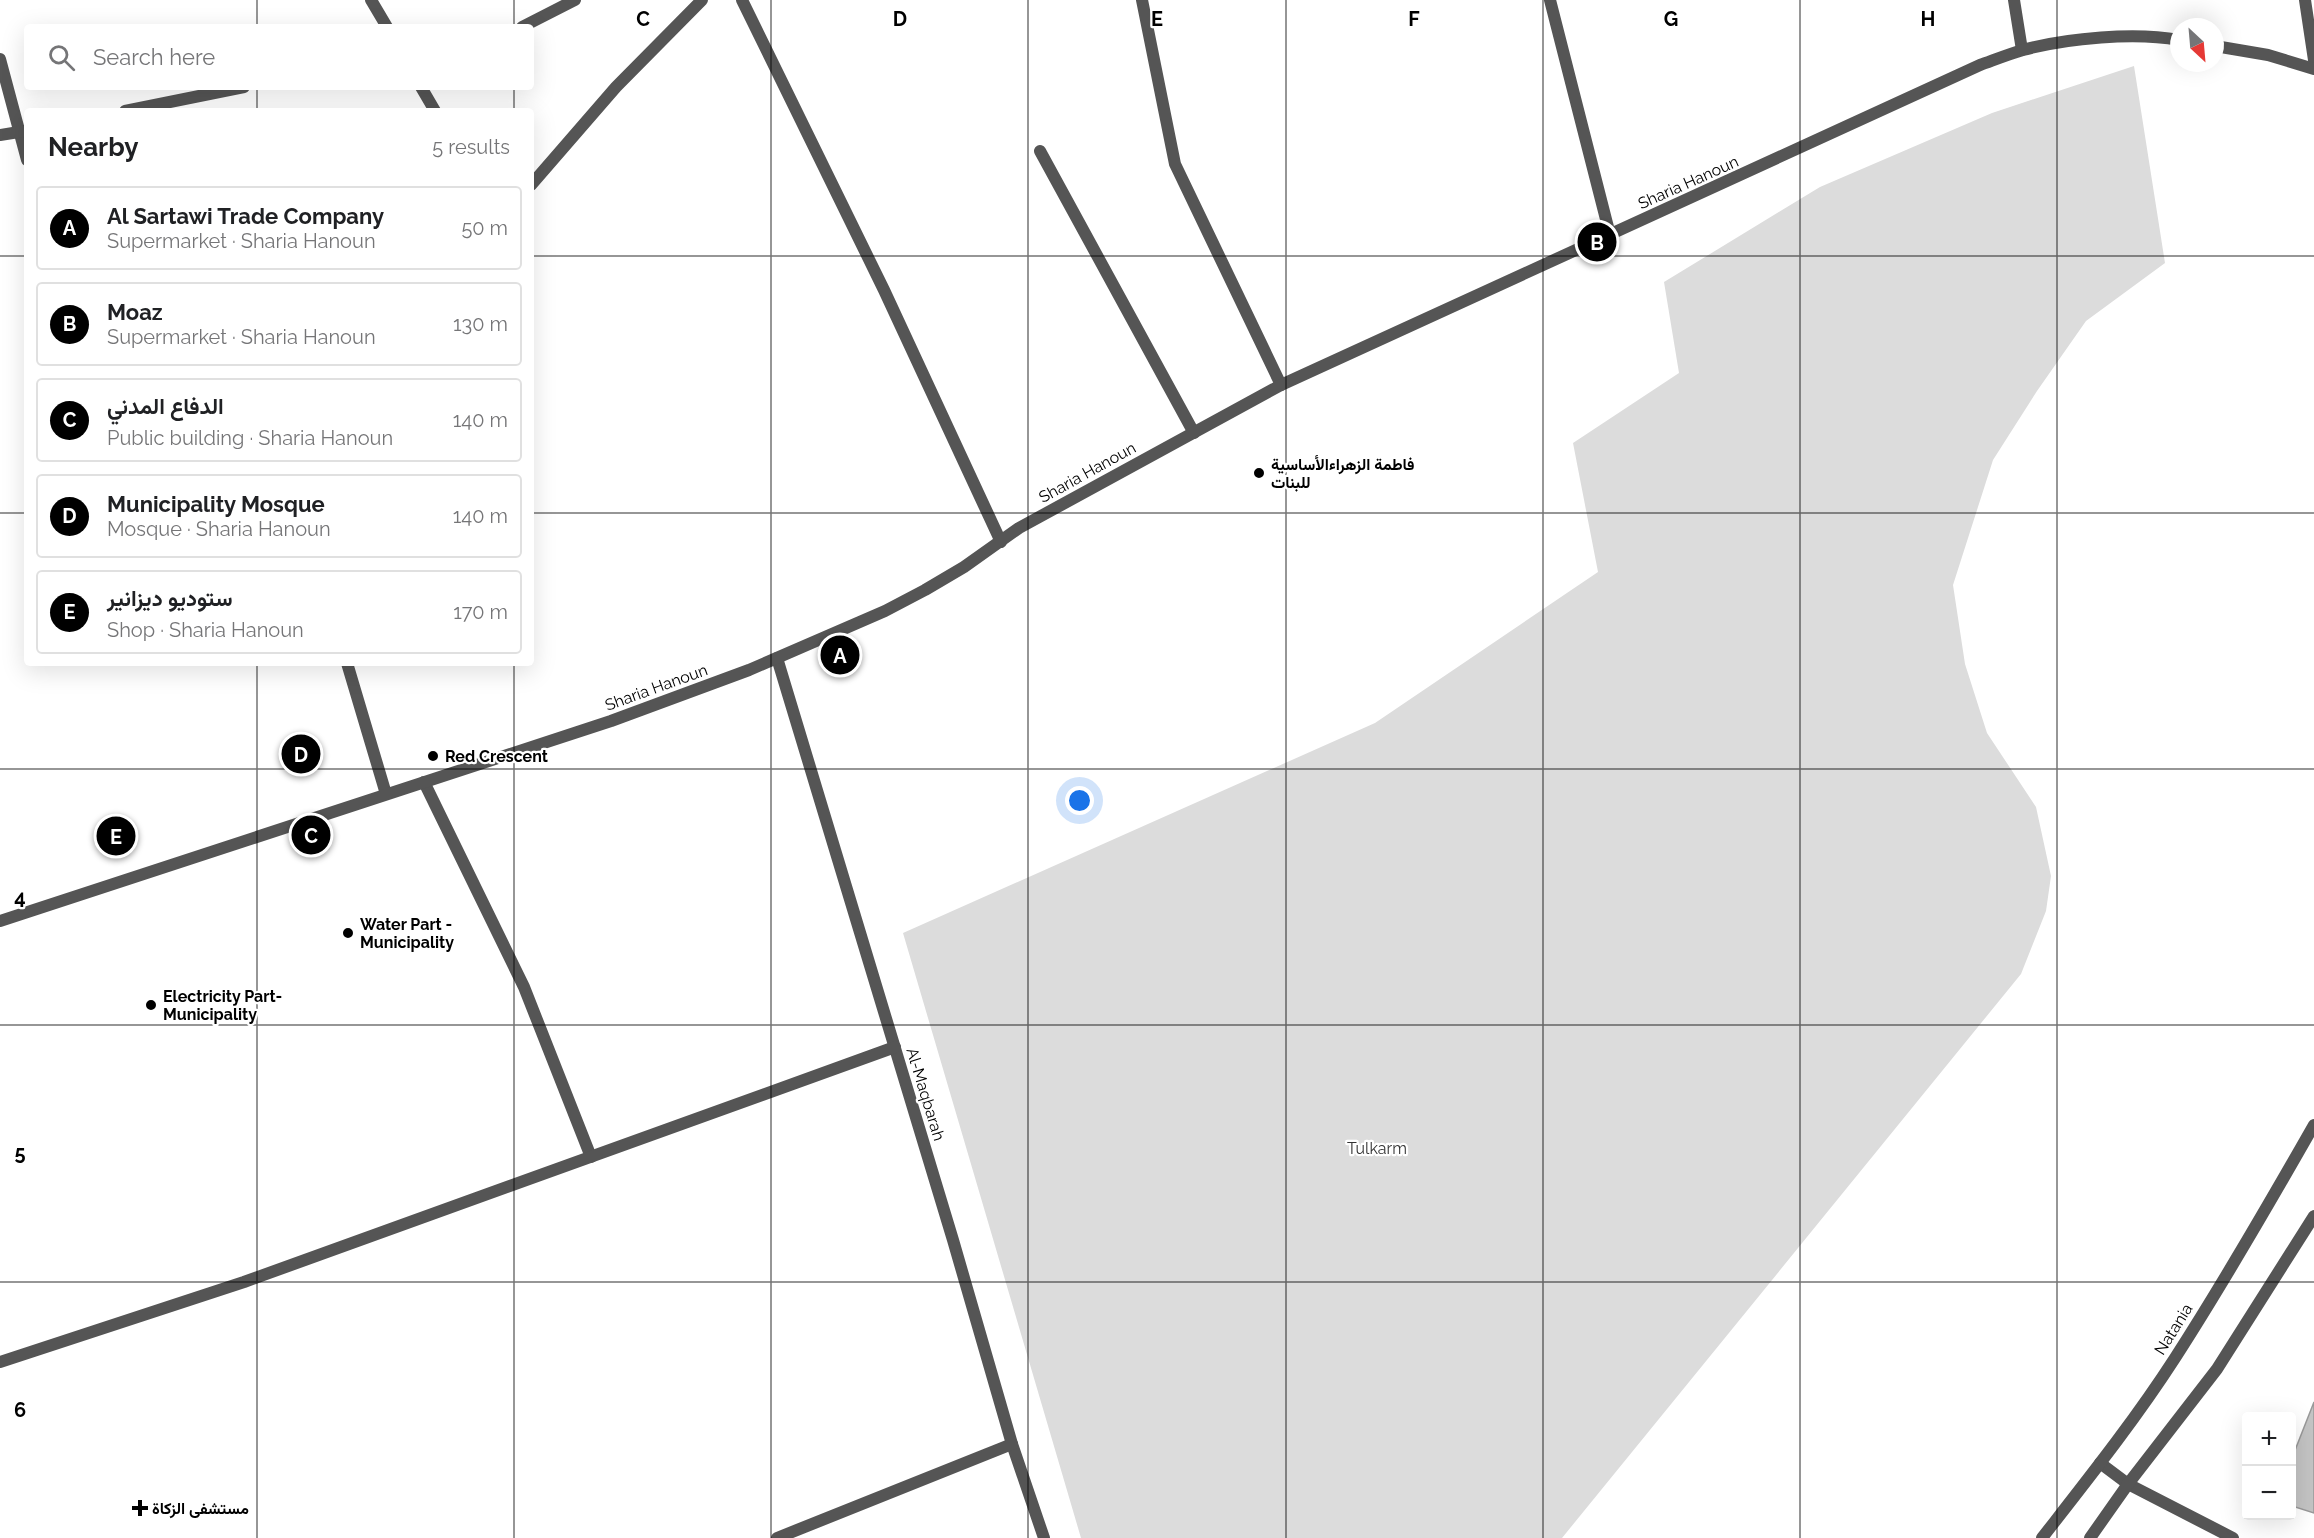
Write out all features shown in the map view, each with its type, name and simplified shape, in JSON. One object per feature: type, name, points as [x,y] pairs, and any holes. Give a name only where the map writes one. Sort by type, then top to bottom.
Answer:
[{"type":"street","points":[[371,0],[385,24]]},
{"type":"street","points":[[528,24],[575,0]]},
{"type":"street","points":[[534,182],[616,87],[702,0]]},
{"type":"street","points":[[742,0],[884,290],[1001,542]]},
{"type":"street","points":[[1142,0],[1175,164],[1281,385]]},
{"type":"street","points":[[1550,0],[1610,235]]},
{"type":"street","points":[[2014,0],[2022,50]]},
{"type":"street","points":[[2305,0],[2314,60]]},
{"type":"street","name":"Sharia Hanoun","points":[[0,921],[681,697],[777,658],[885,611],[945,579],[1019,528],[1281,385],[1980,65],[2022,50],[2087,40],[2170,38]]},
{"type":"street","points":[[2224,48],[2268,56],[2314,69]]},
{"type":"street","points":[[0,59],[23,131],[0,135]]},
{"type":"street","points":[[140,108],[229,90]]},
{"type":"street","points":[[424,90],[433,108]]},
{"type":"street","points":[[1040,151],[1194,433]]},
{"type":"street","name":"Al-Maqbarah","points":[[777,658],[1012,1444],[1044,1538]]},
{"type":"street","points":[[348,666],[386,795]]},
{"type":"street","points":[[424,782],[524,987],[591,1157]]},
{"type":"street","points":[[0,1362],[244,1282],[895,1047]]},
{"type":"street","name":"Natania","points":[[2042,1538],[2100,1463],[2175,1359],[2268,1207],[2314,1125]]},
{"type":"street","points":[[2090,1538],[2128,1484],[2217,1369],[2314,1216]]},
{"type":"street","points":[[777,1538],[797,1534],[1012,1444]]},
{"type":"street","points":[[2100,1463],[2128,1484],[2233,1538]]},
{"type":"green space","name":"Tulkarm","points":[[2134,66],[2165,263],[2086,321],[2037,391],[1993,460],[1953,585],[1965,664],[1987,733],[2036,807],[2051,876],[2046,911],[2021,974],[1562,1538],[1081,1538],[903,933],[1375,723],[1598,572],[1573,443],[1679,373],[1664,282],[1820,187],[1992,113]]},
{"type":"building","points":[[2314,1402],[2314,1513],[2296,1507],[2296,1448]]},
{"type":"place","name":"Moaz","points":[[1597,242]]},
{"type":"place","name":"فاطمة الزهراءالأساسية للبنات","points":[[1259,473]]},
{"type":"place","name":"Al Sartawi Trade Company","points":[[840,655]]},
{"type":"place","name":"Municipality Mosque","points":[[301,754]]},
{"type":"place","name":"Red Crescent","points":[[433,756]]},
{"type":"place","name":"الدفاع المدني","points":[[311,835]]},
{"type":"place","name":"ستوديو ديزانير","points":[[116,836]]},
{"type":"place","name":"Water Part - Municipality","points":[[348,933]]},
{"type":"place","name":"Electricity Part- Municipality","points":[[151,1005]]},
{"type":"place","name":"مستشفى الزكاة","points":[[140,1508]]}]
